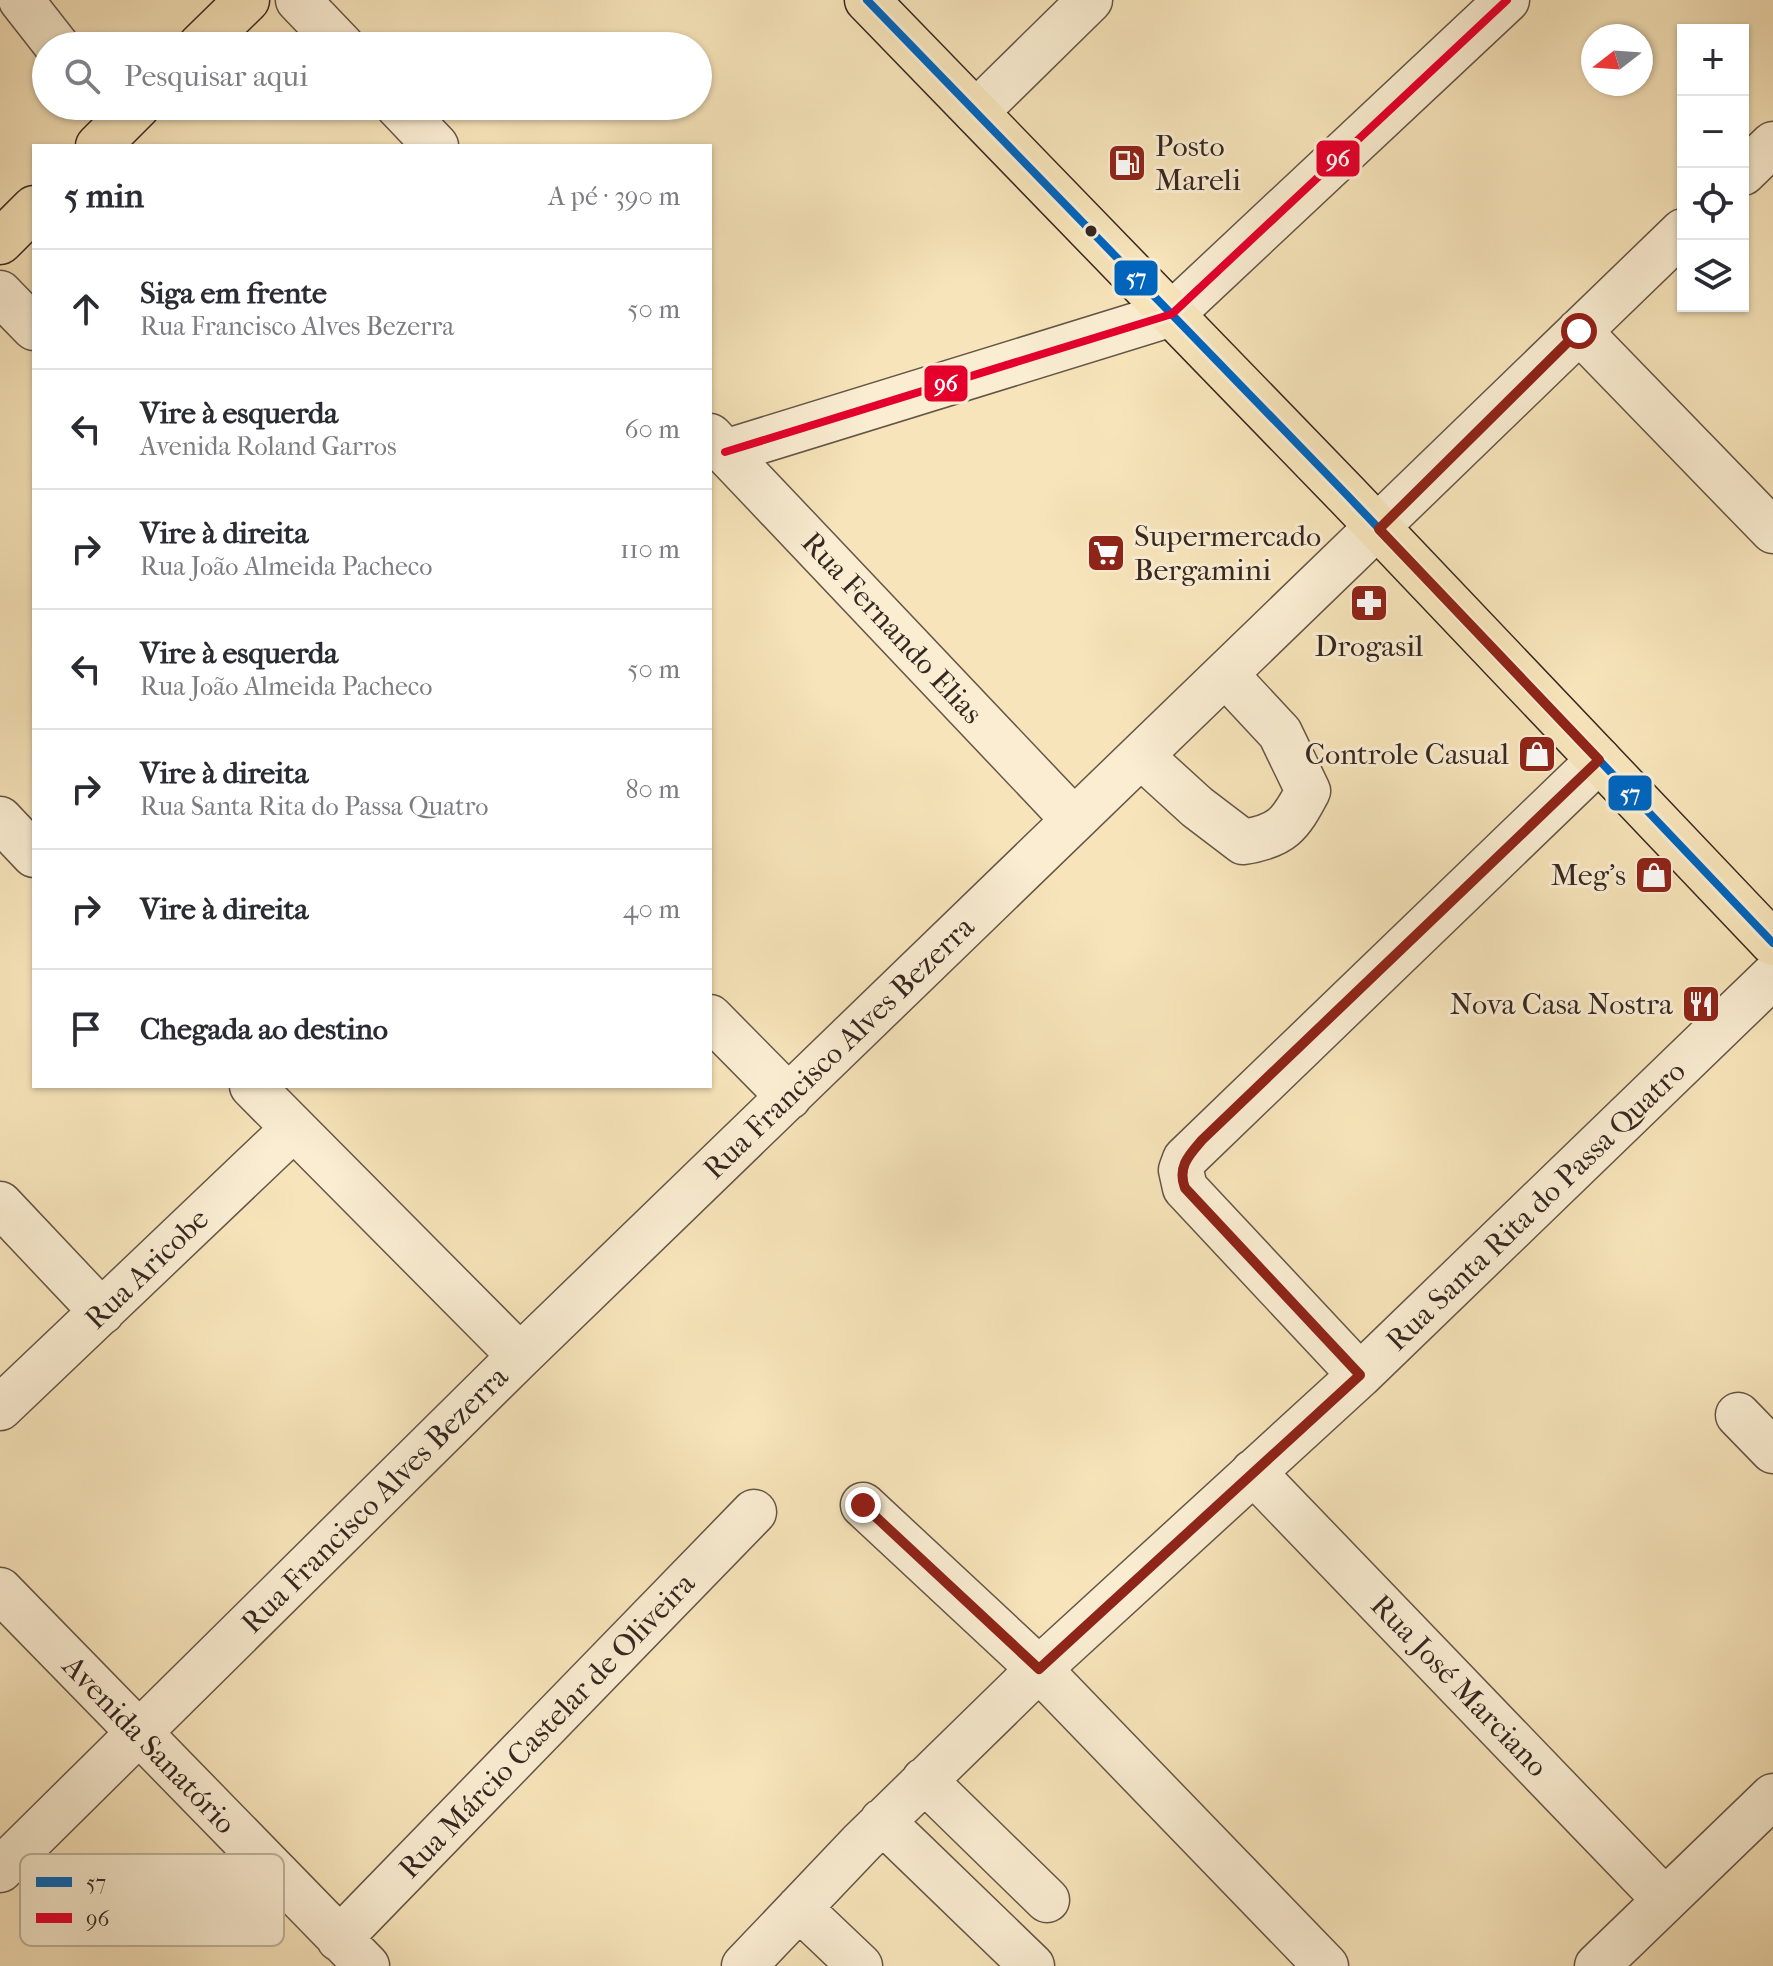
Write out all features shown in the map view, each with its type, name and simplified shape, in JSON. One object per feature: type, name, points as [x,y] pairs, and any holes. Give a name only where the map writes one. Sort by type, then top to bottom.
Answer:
[{"type":"main road","points":[[214,32],[247,0]]},
{"type":"main road","points":[[867,0],[1379,529],[1773,943]]},
{"type":"main road","points":[[0,242],[32,210]]},
{"type":"street","points":[[21,0],[46,32]]},
{"type":"street","points":[[298,0],[329,32]]},
{"type":"street","points":[[976,112],[1090,0]]},
{"type":"street","points":[[718,444],[1172,314],[1507,0]]},
{"type":"street","points":[[411,120],[434,144]]},
{"type":"street","points":[[1748,168],[1773,144]]},
{"type":"street","name":"Rua Francisco Alves Bezerra","points":[[0,1870],[520,1356],[1379,529],[1677,237]]},
{"type":"street","points":[[0,293],[32,326]]},
{"type":"street","points":[[1579,331],[1773,531]]},
{"type":"street","name":"Rua Fernando Elias","points":[[718,444],[1074,820]]},
{"type":"street","points":[[1141,756],[1197,807],[1243,842],[1273,838],[1294,817],[1308,791],[1280,733],[1226,675]]},
{"type":"street","points":[[1360,1375],[1185,1188],[1181,1170],[1185,1159],[1599,760]]},
{"type":"street","points":[[0,819],[32,853]]},
{"type":"street","name":"Rua Santa Rita do Passa Quatro","points":[[744,1966],[882,1821],[1039,1669],[1360,1375],[1773,976]]},
{"type":"street","points":[[712,1019],[789,1097]]},
{"type":"street","points":[[254,1088],[520,1356]]},
{"type":"street","name":"Rua Aricobe","points":[[0,1408],[293,1129]]},
{"type":"street","points":[[0,1204],[102,1312]]},
{"type":"street","points":[[1738,1415],[1773,1451]]},
{"type":"street","name":"Rua José Marciano","points":[[1253,1472],[1665,1900]]},
{"type":"street","points":[[863,1505],[1039,1669],[1326,1966]]},
{"type":"street","name":"Rua Márcio Castelar de Oliveira","points":[[353,1952],[754,1512]]},
{"type":"street","name":"Avenida Sanatório","points":[[0,1590],[256,1854]]},
{"type":"street","points":[[924,1780],[1047,1900]]},
{"type":"street","points":[[1597,1966],[1665,1900],[1768,1811]]},
{"type":"street","points":[[882,1821],[1032,1966]]},
{"type":"street","name":"Avenida Sanatório","points":[[284,1882],[353,1952]]},
{"type":"street","points":[[799,1908],[860,1966]]},
{"type":"transit line","name":"57","points":[[867,0],[1347,495],[1773,943]]},
{"type":"transit line","name":"96","points":[[725,452],[1172,314],[1507,0]]},
{"type":"place","name":"Posto Mareli","points":[[1127,163]]},
{"type":"place","name":"Supermercado Bergamini","points":[[1106,553]]},
{"type":"place","name":"Drogasil","points":[[1369,603]]},
{"type":"place","name":"Controle Casual","points":[[1537,754]]},
{"type":"place","name":"Meg's","points":[[1654,875]]},
{"type":"place","name":"Nova Casa Nostra","points":[[1701,1004]]},
{"type":"route","points":[[863,1505],[1039,1669],[1360,1375],[1185,1188],[1181,1170],[1185,1159],[1202,1140],[1599,760],[1379,529],[1579,331]]}]
